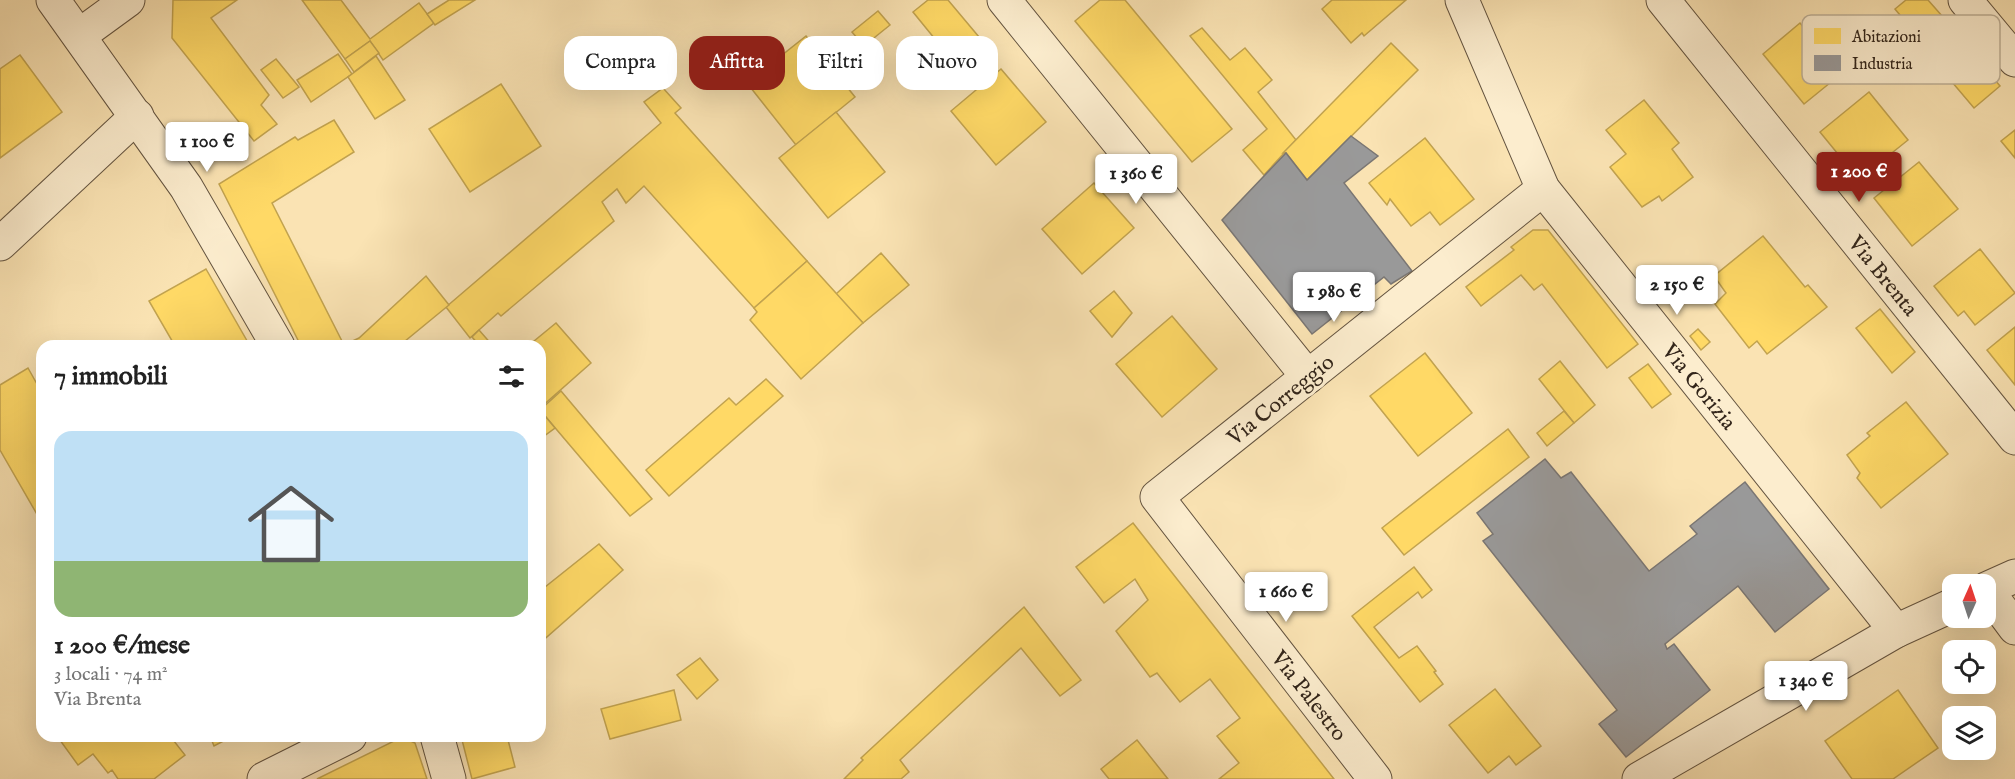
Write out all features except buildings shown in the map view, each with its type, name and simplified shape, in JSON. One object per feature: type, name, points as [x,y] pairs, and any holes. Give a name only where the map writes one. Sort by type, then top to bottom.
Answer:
[{"type":"street","points":[[53,0],[186,187],[275,340]]},
{"type":"street","points":[[80,35],[128,0]]},
{"type":"street","points":[[1004,0],[1308,377]]},
{"type":"street","name":"Via Gorizia","points":[[1462,0],[1543,189],[1896,631]]},
{"type":"street","name":"Via Brenta","points":[[1663,0],[2015,438]]},
{"type":"street","points":[[1965,0],[1978,15]]},
{"type":"street","points":[[2000,42],[2015,60]]},
{"type":"street","points":[[0,244],[137,116]]},
{"type":"street","name":"Via Correggio","points":[[1157,497],[1543,189]]},
{"type":"street","name":"Via Palestro","points":[[1157,497],[1375,779]]},
{"type":"street","points":[[1996,585],[2015,576]]},
{"type":"street","points":[[1996,602],[2015,628]]},
{"type":"street","points":[[1639,779],[1896,631],[1942,609]]},
{"type":"street","points":[[264,779],[338,742]]},
{"type":"street","points":[[439,742],[449,779]]}]
